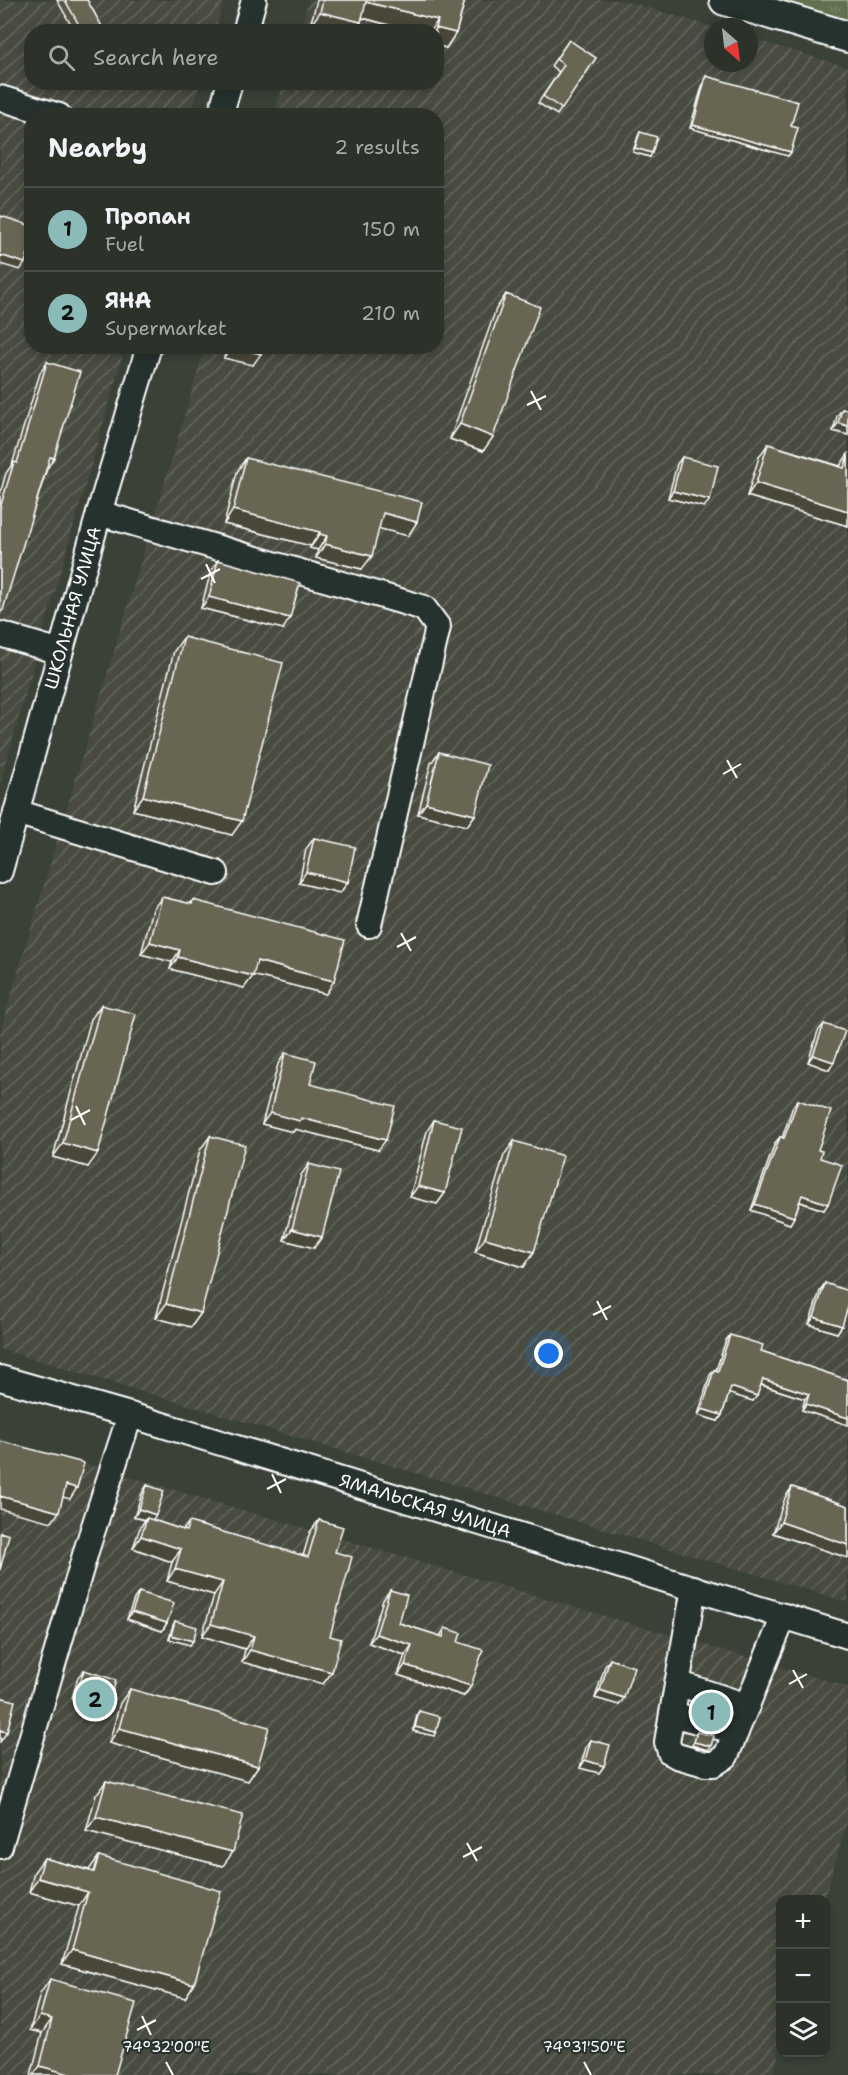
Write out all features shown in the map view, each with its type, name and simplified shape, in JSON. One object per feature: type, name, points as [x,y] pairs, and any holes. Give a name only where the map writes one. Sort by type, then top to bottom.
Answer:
[{"type":"main road","points":[[725,0],[848,37]]},
{"type":"street","points":[[247,24],[254,0]]},
{"type":"street","points":[[222,108],[228,90]]},
{"type":"street","points":[[0,98],[33,108]]},
{"type":"street","name":"ШКОЛЬНАЯ УЛИЦА","points":[[0,871],[99,513],[148,354]]},
{"type":"street","points":[[99,513],[424,608],[438,627],[369,925]]},
{"type":"street","points":[[0,634],[60,652]]},
{"type":"street","points":[[16,812],[216,873]]},
{"type":"street","name":"ЯМАЛЬСКАЯ УЛИЦА","points":[[0,1378],[130,1415],[848,1636]]},
{"type":"street","points":[[0,1846],[87,1548],[130,1415]]},
{"type":"street","points":[[694,1588],[667,1746],[677,1756],[705,1764],[714,1764],[726,1756],[784,1616]]},
{"type":"street","points":[[677,1683],[747,1706]]},
{"type":"street","points":[[672,1714],[736,1732]]},
{"type":"shaded area","points":[[0,0],[224,0],[217,24],[24,24],[24,90],[198,90],[193,108],[24,108],[24,354],[123,354],[0,783]]},
{"type":"shaded area","points":[[309,0],[621,0],[704,24],[704,72],[758,72],[758,41],[848,67],[848,1602],[0,1349],[0,1032],[203,354],[444,354],[444,108],[276,108],[282,90],[444,90],[444,24],[301,24]]},
{"type":"shaded area","points":[[0,1439],[848,1687],[848,1819],[825,1895],[776,1895],[776,2057],[778,2057],[773,2075],[0,2075]]},
{"type":"green space","points":[[761,0],[848,0],[848,27]]},
{"type":"building","points":[[65,0],[87,0],[100,24],[78,24]]},
{"type":"building","points":[[323,0],[465,0],[456,33],[444,30],[444,24],[437,24],[438,20],[366,2],[361,22],[320,12]]},
{"type":"building","points":[[569,40],[596,58],[562,109],[543,96],[564,65],[556,59]]},
{"type":"building","points":[[706,76],[798,102],[791,126],[798,128],[791,152],[693,125]]},
{"type":"building","points":[[640,132],[657,137],[652,153],[635,148]]},
{"type":"building","points":[[1,216],[24,223],[24,263],[0,255]]},
{"type":"building","points":[[506,294],[540,307],[493,437],[460,424]]},
{"type":"building","points":[[47,362],[80,372],[54,458],[50,457],[3,610],[0,612],[0,508],[14,462],[17,463]]},
{"type":"building","points":[[842,409],[848,410],[848,426],[838,423]]},
{"type":"building","points":[[768,444],[844,468],[848,456],[848,511],[756,483]]},
{"type":"building","points":[[682,457],[718,466],[710,500],[673,491]]},
{"type":"building","points":[[246,458],[422,502],[417,522],[383,513],[372,556],[325,544],[327,536],[320,532],[233,510]]},
{"type":"building","points":[[218,560],[300,583],[290,618],[209,597]]},
{"type":"building","points":[[184,637],[283,663],[242,821],[143,796]]},
{"type":"building","points":[[439,752],[488,765],[475,815],[426,803]]},
{"type":"building","points":[[314,838],[355,847],[348,882],[306,872]]},
{"type":"building","points":[[162,897],[192,904],[193,900],[345,940],[334,981],[257,961],[253,976],[178,957],[180,950],[150,942]]},
{"type":"building","points":[[101,1005],[136,1014],[98,1153],[63,1143]]},
{"type":"building","points":[[824,1024],[845,1031],[834,1062],[813,1055]]},
{"type":"building","points":[[285,1053],[316,1061],[310,1084],[395,1106],[386,1140],[301,1118],[300,1121],[270,1113]]},
{"type":"building","points":[[798,1100],[831,1111],[818,1150],[822,1151],[820,1158],[842,1165],[828,1204],[802,1195],[794,1217],[755,1204],[780,1137],[784,1138]]},
{"type":"building","points":[[434,1120],[462,1127],[445,1193],[418,1186]]},
{"type":"building","points":[[210,1136],[245,1145],[201,1313],[166,1304]]},
{"type":"building","points":[[514,1141],[563,1156],[534,1252],[485,1238]]},
{"type":"building","points":[[309,1164],[339,1172],[322,1237],[292,1229]]},
{"type":"building","points":[[825,1283],[848,1291],[848,1307],[842,1326],[814,1317]]},
{"type":"building","points":[[730,1335],[763,1345],[761,1351],[848,1380],[848,1418],[806,1404],[809,1394],[763,1379],[757,1396],[731,1387],[722,1415],[702,1409],[714,1370],[718,1371]]},
{"type":"building","points":[[0,1441],[84,1463],[77,1488],[66,1485],[59,1512],[0,1496]]},
{"type":"building","points":[[147,1485],[164,1491],[156,1515],[139,1509]]},
{"type":"building","points":[[792,1487],[848,1506],[848,1545],[781,1522]]},
{"type":"building","points":[[147,1518],[186,1531],[189,1522],[308,1557],[319,1520],[343,1527],[335,1552],[352,1557],[330,1636],[341,1639],[332,1672],[250,1650],[254,1636],[211,1624],[223,1582],[175,1569],[181,1549],[141,1536]]},
{"type":"building","points":[[0,1532],[9,1535],[0,1570]]},
{"type":"building","points":[[390,1590],[407,1595],[399,1623],[443,1637],[445,1628],[461,1633],[458,1642],[483,1650],[471,1686],[405,1665],[412,1645],[376,1634]]},
{"type":"building","points":[[139,1592],[174,1603],[167,1623],[132,1612]]},
{"type":"building","points":[[175,1621],[197,1627],[193,1641],[171,1635]]},
{"type":"building","points":[[610,1659],[634,1667],[624,1698],[600,1690]]},
{"type":"building","points":[[84,1670],[116,1680],[110,1701],[77,1691]]},
{"type":"building","points":[[130,1689],[269,1727],[258,1766],[119,1728]]},
{"type":"building","points":[[0,1697],[15,1701],[7,1732],[0,1730]]},
{"type":"building","points":[[419,1711],[440,1717],[436,1732],[415,1727]]},
{"type":"building","points":[[697,1732],[714,1736],[711,1746],[694,1742]]},
{"type":"building","points":[[591,1740],[610,1745],[604,1766],[585,1760]]},
{"type":"building","points":[[106,1781],[243,1815],[233,1852],[96,1817]]},
{"type":"building","points":[[99,1856],[221,1891],[194,1984],[72,1950],[88,1892],[38,1878],[44,1858],[94,1872]]},
{"type":"building","points":[[50,1979],[136,2003],[115,2075],[73,2075],[40,2066],[52,2019],[40,2016]]},
{"type":"place","name":"ЯНА","points":[[95,1699]]},
{"type":"place","name":"Пропан","points":[[711,1712]]}]
